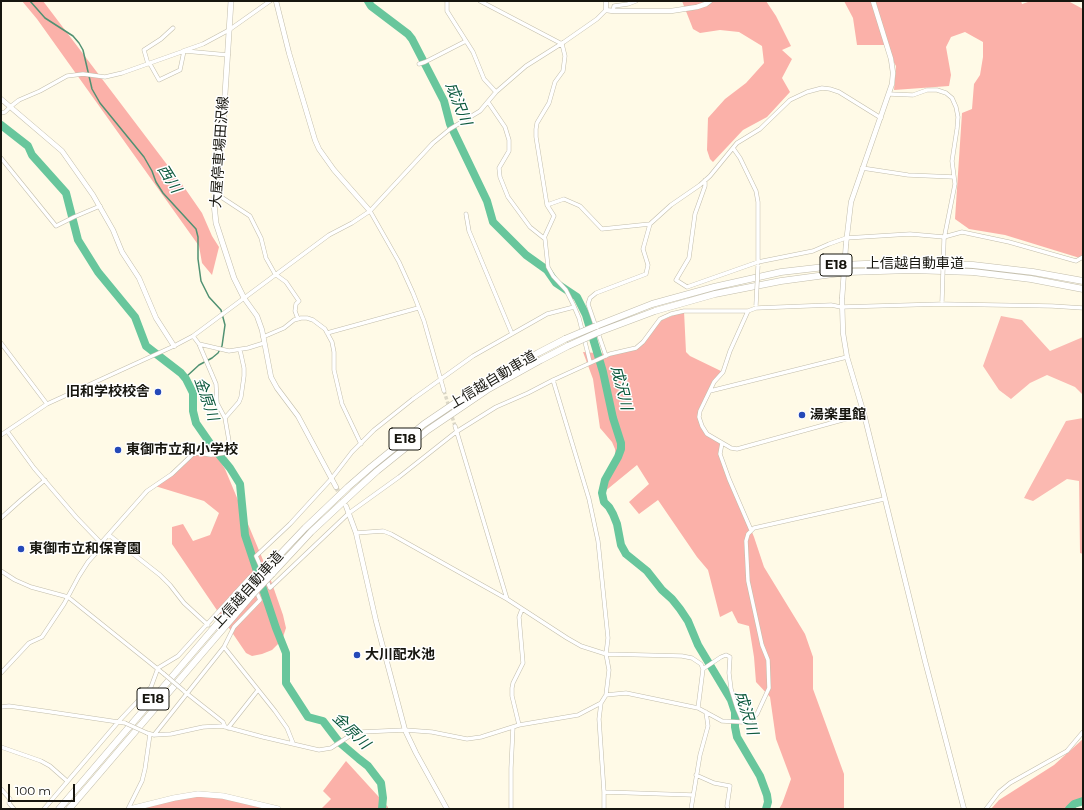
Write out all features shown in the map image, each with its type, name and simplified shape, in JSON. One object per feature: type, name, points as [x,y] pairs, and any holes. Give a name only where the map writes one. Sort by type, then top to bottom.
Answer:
[{"type":"highway","name":"上信越自動車道","points":[[59,809],[247,589],[348,487],[371,466],[424,424],[483,384],[565,339],[652,304],[714,287],[781,272],[842,265],[909,262],[965,264],[1033,272],[1083,281]]},
{"type":"highway","name":"上信越自動車道","points":[[69,809],[252,595],[311,532],[395,456],[428,430],[487,390],[540,360],[599,332],[655,311],[715,294],[781,281],[848,272],[911,270],[973,272],[1032,279],[1083,289]]},
{"type":"main road","name":"大屋停車場田沢線","points":[[231,1],[223,125],[214,204],[216,222],[234,278],[244,298]]},
{"type":"main road","points":[[129,809],[174,798],[198,794],[211,794],[278,809]]},
{"type":"street","points":[[1,113],[5,112],[19,100],[40,91],[67,76],[83,74],[105,77],[149,64],[203,44],[229,30],[270,1]]},
{"type":"street","points":[[276,1],[289,53],[315,140],[319,149],[334,170],[370,211],[399,262],[418,308],[444,391]]},
{"type":"street","points":[[447,1],[447,11],[473,52],[484,78],[496,92]]},
{"type":"street","points":[[480,1],[562,44],[565,56],[563,71],[555,82],[549,103],[537,123],[536,128],[536,137],[544,178],[547,204],[554,216],[544,238]]},
{"type":"street","points":[[1,435],[47,404],[193,336],[329,235],[352,223],[370,211],[433,143],[450,129],[480,111],[496,92],[526,66],[562,44],[597,19],[606,10],[606,1]]},
{"type":"street","points":[[612,11],[614,6],[636,1]]},
{"type":"street","points":[[606,10],[671,11],[706,4],[710,1]]},
{"type":"street","points":[[874,1],[891,59],[893,73],[889,94],[851,202],[846,238],[841,307],[843,333],[964,809]]},
{"type":"street","points":[[173,28],[161,39],[144,50],[149,64],[159,80],[180,70],[184,51]]},
{"type":"street","points":[[422,63],[466,41]]},
{"type":"street","points":[[184,51],[228,55]]},
{"type":"street","points":[[606,356],[588,304],[590,298],[596,293],[646,274],[648,265],[643,249],[650,224],[671,205],[705,180],[741,139],[760,129],[790,100],[807,92],[822,88],[839,92],[881,118]]},
{"type":"street","points":[[889,94],[913,95],[927,90],[937,90],[946,93],[952,98],[956,107],[958,117],[956,142],[952,161],[955,184],[944,238],[942,302]]},
{"type":"street","points":[[1,99],[62,151],[100,206],[113,230],[122,252],[140,278],[156,318],[174,346]]},
{"type":"street","points":[[488,102],[505,127],[510,140],[509,150],[499,168],[500,177],[508,197],[530,227],[545,239],[548,268],[566,290],[579,318],[590,362]]},
{"type":"street","points":[[733,148],[740,158],[756,191],[758,202],[756,306]]},
{"type":"street","points":[[1,158],[56,226],[100,206]]},
{"type":"street","points":[[862,168],[908,175],[954,177]]},
{"type":"street","points":[[705,180],[705,186],[695,214],[689,258],[676,280],[687,287],[758,264],[813,251],[846,238],[910,234],[944,238],[962,232],[1010,242],[1076,260],[1083,257]]},
{"type":"street","points":[[215,193],[250,216],[261,238],[266,258],[275,274],[286,282],[299,301],[296,304],[295,311],[298,319]]},
{"type":"street","points":[[547,204],[564,199],[580,206],[602,229],[650,224]]},
{"type":"street","points":[[466,214],[469,231],[512,334]]},
{"type":"street","points":[[244,298],[257,316],[262,330],[271,377],[277,388],[298,416],[336,487]]},
{"type":"street","points":[[574,307],[546,314],[473,356],[413,399],[374,430],[352,452],[332,478],[290,524],[256,556],[270,588],[349,513],[399,477],[456,432],[496,407],[590,362],[636,348],[643,342],[660,320],[671,314],[684,311],[748,311],[756,306],[831,305],[841,307],[942,302],[1083,308]]},
{"type":"street","points":[[327,333],[418,308]]},
{"type":"street","points":[[748,311],[730,351],[723,372],[714,382],[702,404],[699,417],[707,434],[731,448],[737,449],[864,414]]},
{"type":"street","points":[[263,337],[284,328],[298,319],[307,318],[313,320],[325,330],[332,342],[334,352],[334,370],[342,404],[361,444]]},
{"type":"street","points":[[1,672],[29,643],[42,637],[68,597],[88,562],[102,545],[101,543],[148,491],[172,474],[193,454],[218,454],[225,453],[229,450],[225,418],[217,403],[216,384],[199,344],[193,336]]},
{"type":"street","points":[[1,343],[47,404]]},
{"type":"street","points":[[199,344],[229,351],[240,350],[264,343]]},
{"type":"street","points":[[225,418],[239,402],[241,397],[244,368],[240,350]]},
{"type":"street","points":[[710,391],[848,357]]},
{"type":"street","points":[[553,380],[589,499],[598,541],[608,638],[606,654],[609,670],[606,694],[601,703],[599,720],[604,809]]},
{"type":"street","points":[[455,426],[507,599]]},
{"type":"street","points":[[7,431],[80,522],[101,543]]},
{"type":"street","points":[[722,443],[720,454],[731,486],[751,530]]},
{"type":"street","points":[[1,518],[45,480]]},
{"type":"street","points":[[606,694],[626,693],[698,708],[722,721],[750,721],[757,714],[769,688],[768,660],[762,645],[748,581],[746,541],[748,534],[754,528],[884,499]]},
{"type":"street","points":[[346,506],[356,533],[374,613],[405,730],[447,809]]},
{"type":"street","points":[[356,533],[383,531],[391,534],[507,599],[581,646],[606,654],[682,656],[692,658],[701,664],[703,669],[698,708]]},
{"type":"street","points":[[109,535],[160,575],[184,603],[208,625]]},
{"type":"street","points":[[1,571],[15,580],[31,587],[68,597],[158,668],[185,692],[223,722],[227,728]]},
{"type":"street","points":[[44,809],[151,687],[158,668],[178,656],[208,625],[250,577],[260,600],[234,627],[224,647],[151,734],[142,781],[129,809]]},
{"type":"street","points":[[519,725],[512,696],[512,688],[523,663],[519,618],[522,609]]},
{"type":"street","points":[[224,647],[275,711],[287,728],[293,743]]},
{"type":"street","points":[[703,669],[721,657],[726,655],[730,657],[729,673],[731,689],[743,722]]},
{"type":"street","points":[[227,728],[258,690]]},
{"type":"street","points":[[1,707],[9,706],[125,723],[151,734],[171,734],[203,727],[227,728],[319,750],[331,748],[351,735],[361,732],[405,730],[432,732],[466,739],[481,737],[519,725],[578,715],[601,703]]},
{"type":"street","points":[[691,809],[700,755],[708,726],[706,712]]},
{"type":"street","points":[[511,809],[513,727]]},
{"type":"street","points":[[986,809],[999,792],[1010,783],[1067,752],[1083,732]]},
{"type":"street","points":[[1,747],[41,761],[50,766],[67,781]]},
{"type":"street","points":[[696,776],[714,784],[730,786],[727,806],[728,809]]},
{"type":"street","points":[[1,789],[10,799],[9,803],[14,809]]},
{"type":"street","points":[[604,792],[693,795]]},
{"type":"shaded area","points":[[22,1],[43,1],[184,187],[202,213],[212,236],[219,247],[212,275],[202,263],[199,246],[37,19]]},
{"type":"shaded area","points":[[682,1],[766,1],[776,16],[791,46],[782,50],[792,59],[782,78],[790,92],[767,117],[743,130],[713,162],[710,159],[707,150],[708,118],[725,99],[746,83],[764,63],[762,46],[739,32],[720,30],[700,33],[693,29]]},
{"type":"shaded area","points":[[844,1],[1021,1],[1022,4],[1031,1],[1068,1],[1083,9],[1083,259],[1005,235],[969,229],[955,219],[962,113],[972,109],[974,84],[980,75],[983,57],[983,42],[965,32],[951,37],[946,47],[951,75],[949,86],[894,90],[896,66],[884,45],[857,45],[853,18]]},
{"type":"shaded area","points":[[684,311],[686,352],[690,356],[723,372],[714,382],[699,417],[707,434],[722,443],[720,454],[754,537],[764,567],[805,634],[813,657],[813,689],[844,774],[844,809],[779,809],[791,779],[776,739],[770,697],[756,682],[749,626],[738,623],[732,611],[720,617],[708,570],[697,557],[658,500],[639,514],[629,502],[649,484],[637,465],[604,492],[606,482],[616,458],[615,449],[612,442],[600,428],[593,379],[583,352],[610,354],[636,348],[662,320]]},
{"type":"shaded area","points":[[1001,316],[1022,320],[1050,351],[1083,337],[1083,395],[1075,387],[1047,375],[1030,383],[1011,399],[999,390],[983,366]]},
{"type":"shaded area","points":[[1083,418],[1083,554],[1080,553],[1079,481],[1067,479],[1033,501],[1024,498],[1066,421]]},
{"type":"shaded area","points":[[203,448],[207,448],[213,452],[225,469],[268,572],[283,615],[286,628],[282,640],[272,650],[262,654],[252,656],[246,653],[172,544],[172,527],[183,524],[193,541],[210,535],[219,513],[204,501],[155,486]]},
{"type":"shaded area","points":[[1083,739],[1083,797],[1075,809],[991,809],[999,800],[1054,765]]},
{"type":"shaded area","points":[[346,761],[388,807],[388,809],[321,809],[331,799],[323,791]]},
{"type":"shaded area","points":[[198,794],[278,809],[130,809]]},
{"type":"waterway","name":"西川","points":[[30,1],[45,18],[73,36],[79,43],[83,50],[92,89],[100,103],[144,157],[163,193],[196,229],[198,237],[198,259],[201,281],[209,297],[221,310],[225,325],[222,346],[218,353],[199,365],[187,376],[186,379]]},
{"type":"waterway","name":"成沢川","points":[[368,1],[371,6],[408,34],[412,39],[444,101],[450,124],[487,201],[493,222],[526,255],[547,270],[556,283],[577,297],[586,315],[603,372],[613,418],[621,443],[621,449],[618,457],[605,480],[602,493],[604,502],[613,514],[617,524],[621,545],[626,554],[647,571],[680,609],[688,621],[698,645],[731,700],[735,712],[737,737],[760,776],[767,795],[768,802],[766,809]]},
{"type":"waterway","name":"金原川","points":[[1,125],[28,146],[32,155],[66,193],[78,240],[98,272],[135,317],[146,346],[181,373],[186,379],[193,393],[193,411],[196,423],[230,468],[240,484],[245,535],[276,628],[286,653],[286,683],[308,717],[323,721],[339,742],[368,766],[381,783],[383,798],[382,809]]},
{"type":"waterway","points":[[1069,809],[1074,804],[1083,801]]},
{"type":"tunnel","points":[[444,391],[455,426]]},
{"type":"tunnel","points":[[336,487],[345,504]]},
{"type":"place","name":"旧和学校校舎","points":[[158,392]]},
{"type":"place","name":"湯楽里館","points":[[802,415]]},
{"type":"place","name":"東御市立和小学校","points":[[118,450]]},
{"type":"place","name":"東御市立和保育園","points":[[21,549]]},
{"type":"place","name":"大川配水池","points":[[357,655]]}]
